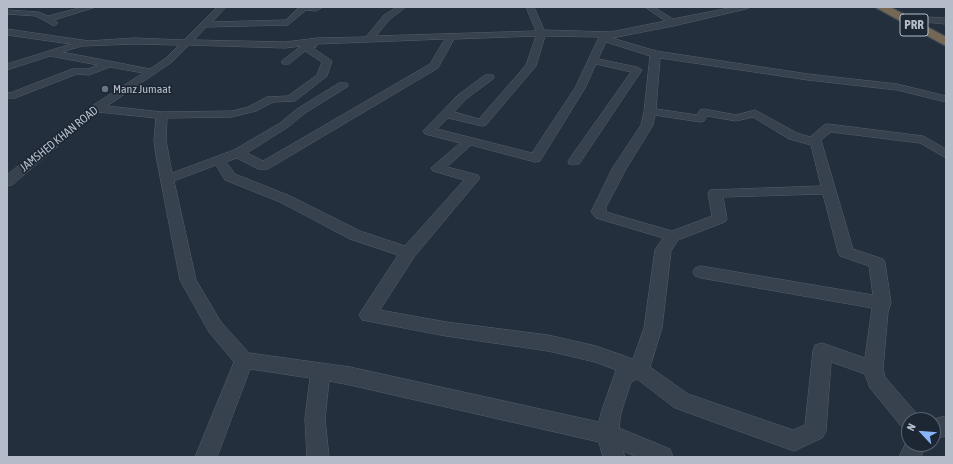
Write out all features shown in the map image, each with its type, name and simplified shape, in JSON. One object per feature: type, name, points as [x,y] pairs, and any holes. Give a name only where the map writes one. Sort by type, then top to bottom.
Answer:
[{"type":"highway","name":"PRR","points":[[881,7],[946,42]]},
{"type":"highway","name":"PRR","points":[[902,7],[946,30]]},
{"type":"street","points":[[7,10],[12,7]]},
{"type":"street","points":[[7,10],[38,14],[51,21],[92,7]]},
{"type":"street","name":"JAMSHED KHAN ROAD","points":[[7,182],[96,108],[169,60],[222,7]]},
{"type":"street","points":[[203,25],[288,22],[304,7],[316,9],[319,7]]},
{"type":"street","points":[[368,40],[387,16],[402,7]]},
{"type":"street","points":[[446,114],[482,122],[531,66],[541,33],[530,7]]},
{"type":"street","points":[[649,7],[673,23]]},
{"type":"street","points":[[602,37],[746,7]]},
{"type":"street","points":[[926,20],[946,21]]},
{"type":"street","points":[[7,32],[83,43],[104,44],[134,41],[284,45],[332,41],[541,33],[602,37],[655,54],[808,77],[897,88],[946,99]]},
{"type":"street","points":[[238,153],[263,166],[434,66],[450,37]]},
{"type":"street","points":[[489,77],[462,97],[429,131],[535,158],[580,88],[602,37]]},
{"type":"street","points":[[286,62],[305,47],[332,41]]},
{"type":"street","points":[[7,67],[83,43]]},
{"type":"street","points":[[96,108],[162,115],[232,114],[252,109],[271,99],[291,100],[322,76],[327,61],[305,47]]},
{"type":"street","points":[[49,53],[152,72]]},
{"type":"street","points":[[655,54],[650,111],[647,125],[619,169],[599,207],[598,212],[601,215],[673,236],[720,220],[716,194],[829,190]]},
{"type":"street","points":[[574,161],[637,70],[592,61]]},
{"type":"street","points":[[7,95],[11,96],[76,71],[89,72],[109,64]]},
{"type":"street","points":[[166,179],[238,153],[284,125],[301,111],[343,85]]},
{"type":"street","points":[[650,111],[700,119],[704,112],[736,118],[755,113],[792,136],[816,142]]},
{"type":"street","points":[[162,115],[160,140],[166,179],[188,280],[215,327],[244,360],[350,376],[608,434],[662,457]]},
{"type":"street","points":[[903,412],[877,382],[873,369],[879,312],[882,303],[877,264],[846,252],[815,139],[828,128],[923,140],[946,154]]},
{"type":"street","points":[[469,141],[438,168],[473,178],[408,253],[368,315],[446,329],[548,343],[596,354],[639,370],[682,401],[794,441],[815,431],[822,351],[873,369]]},
{"type":"street","points":[[219,160],[230,177],[285,200],[356,235],[408,253]]},
{"type":"street","points":[[639,370],[653,328],[663,250],[673,236]]},
{"type":"street","points":[[701,272],[882,303]]},
{"type":"street","points":[[206,457],[244,360]]},
{"type":"street","points":[[614,457],[608,434],[611,413],[623,376],[639,370]]},
{"type":"street","points":[[318,457],[315,419],[321,371]]},
{"type":"place","name":"Manz Jumaat","points":[[105,89]]}]
